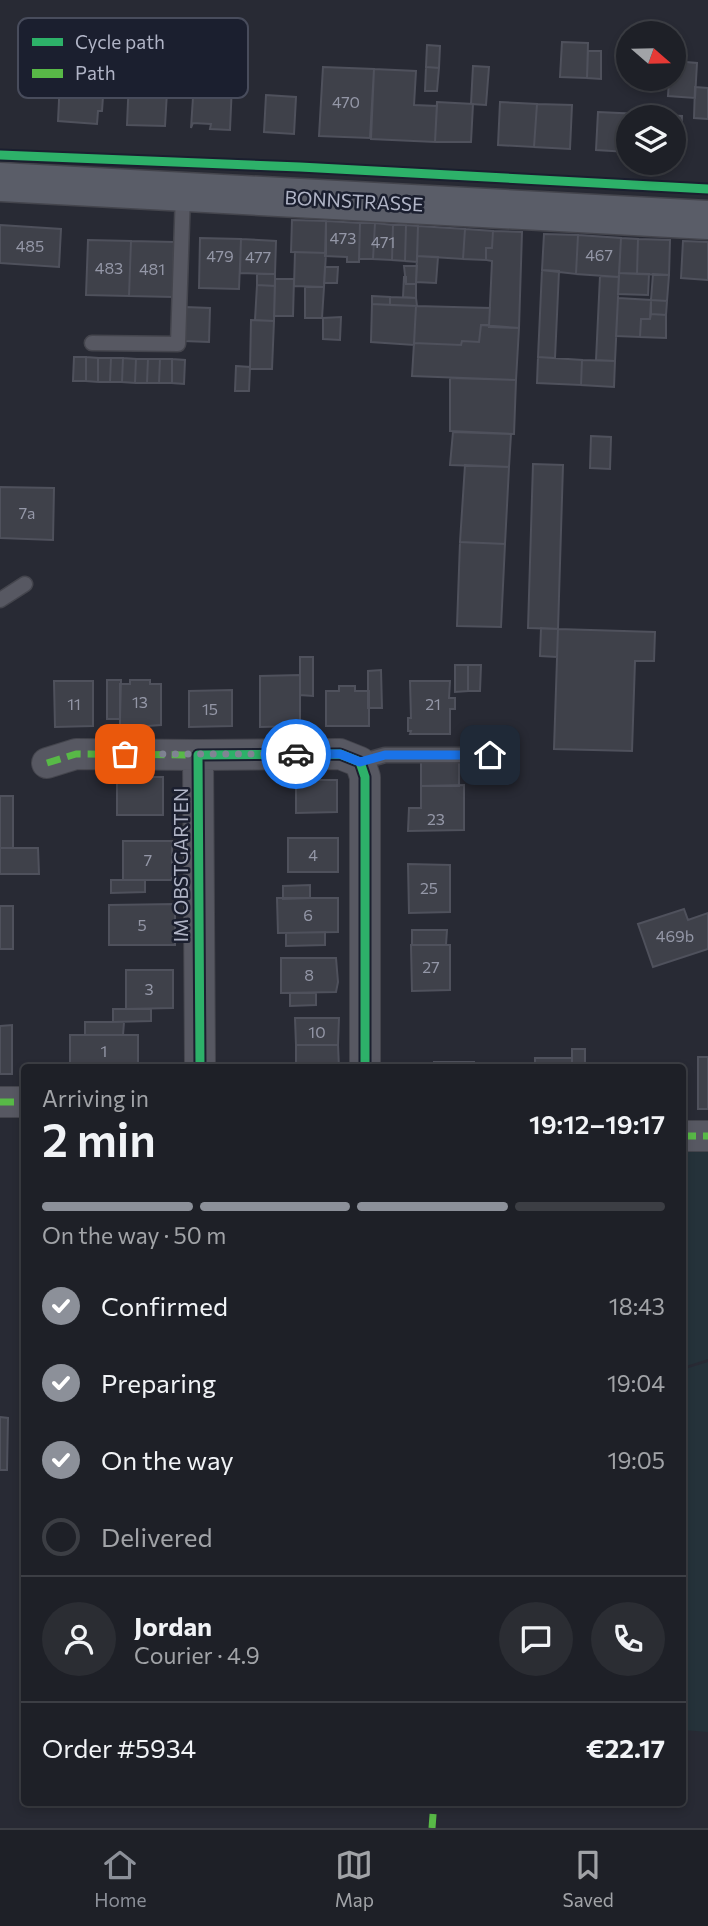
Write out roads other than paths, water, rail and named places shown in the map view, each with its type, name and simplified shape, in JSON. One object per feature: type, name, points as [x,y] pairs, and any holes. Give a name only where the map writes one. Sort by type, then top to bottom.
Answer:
[{"type":"main road","name":"BONNSTRASSE","points":[[0,182],[708,220]]},
{"type":"street","points":[[47,763],[76,754],[340,754],[360,762],[365,777],[365,1064]]},
{"type":"street","name":"IM OBSTGARTEN","points":[[198,755],[200,1064]]},
{"type":"street","points":[[0,1102],[21,1102]]},
{"type":"street","points":[[686,1136],[708,1136]]},
{"type":"lane","points":[[92,343],[178,344],[183,192]]},
{"type":"lane","points":[[0,600],[25,584]]},
{"type":"lane","points":[[360,762],[385,755],[490,755]]}]
